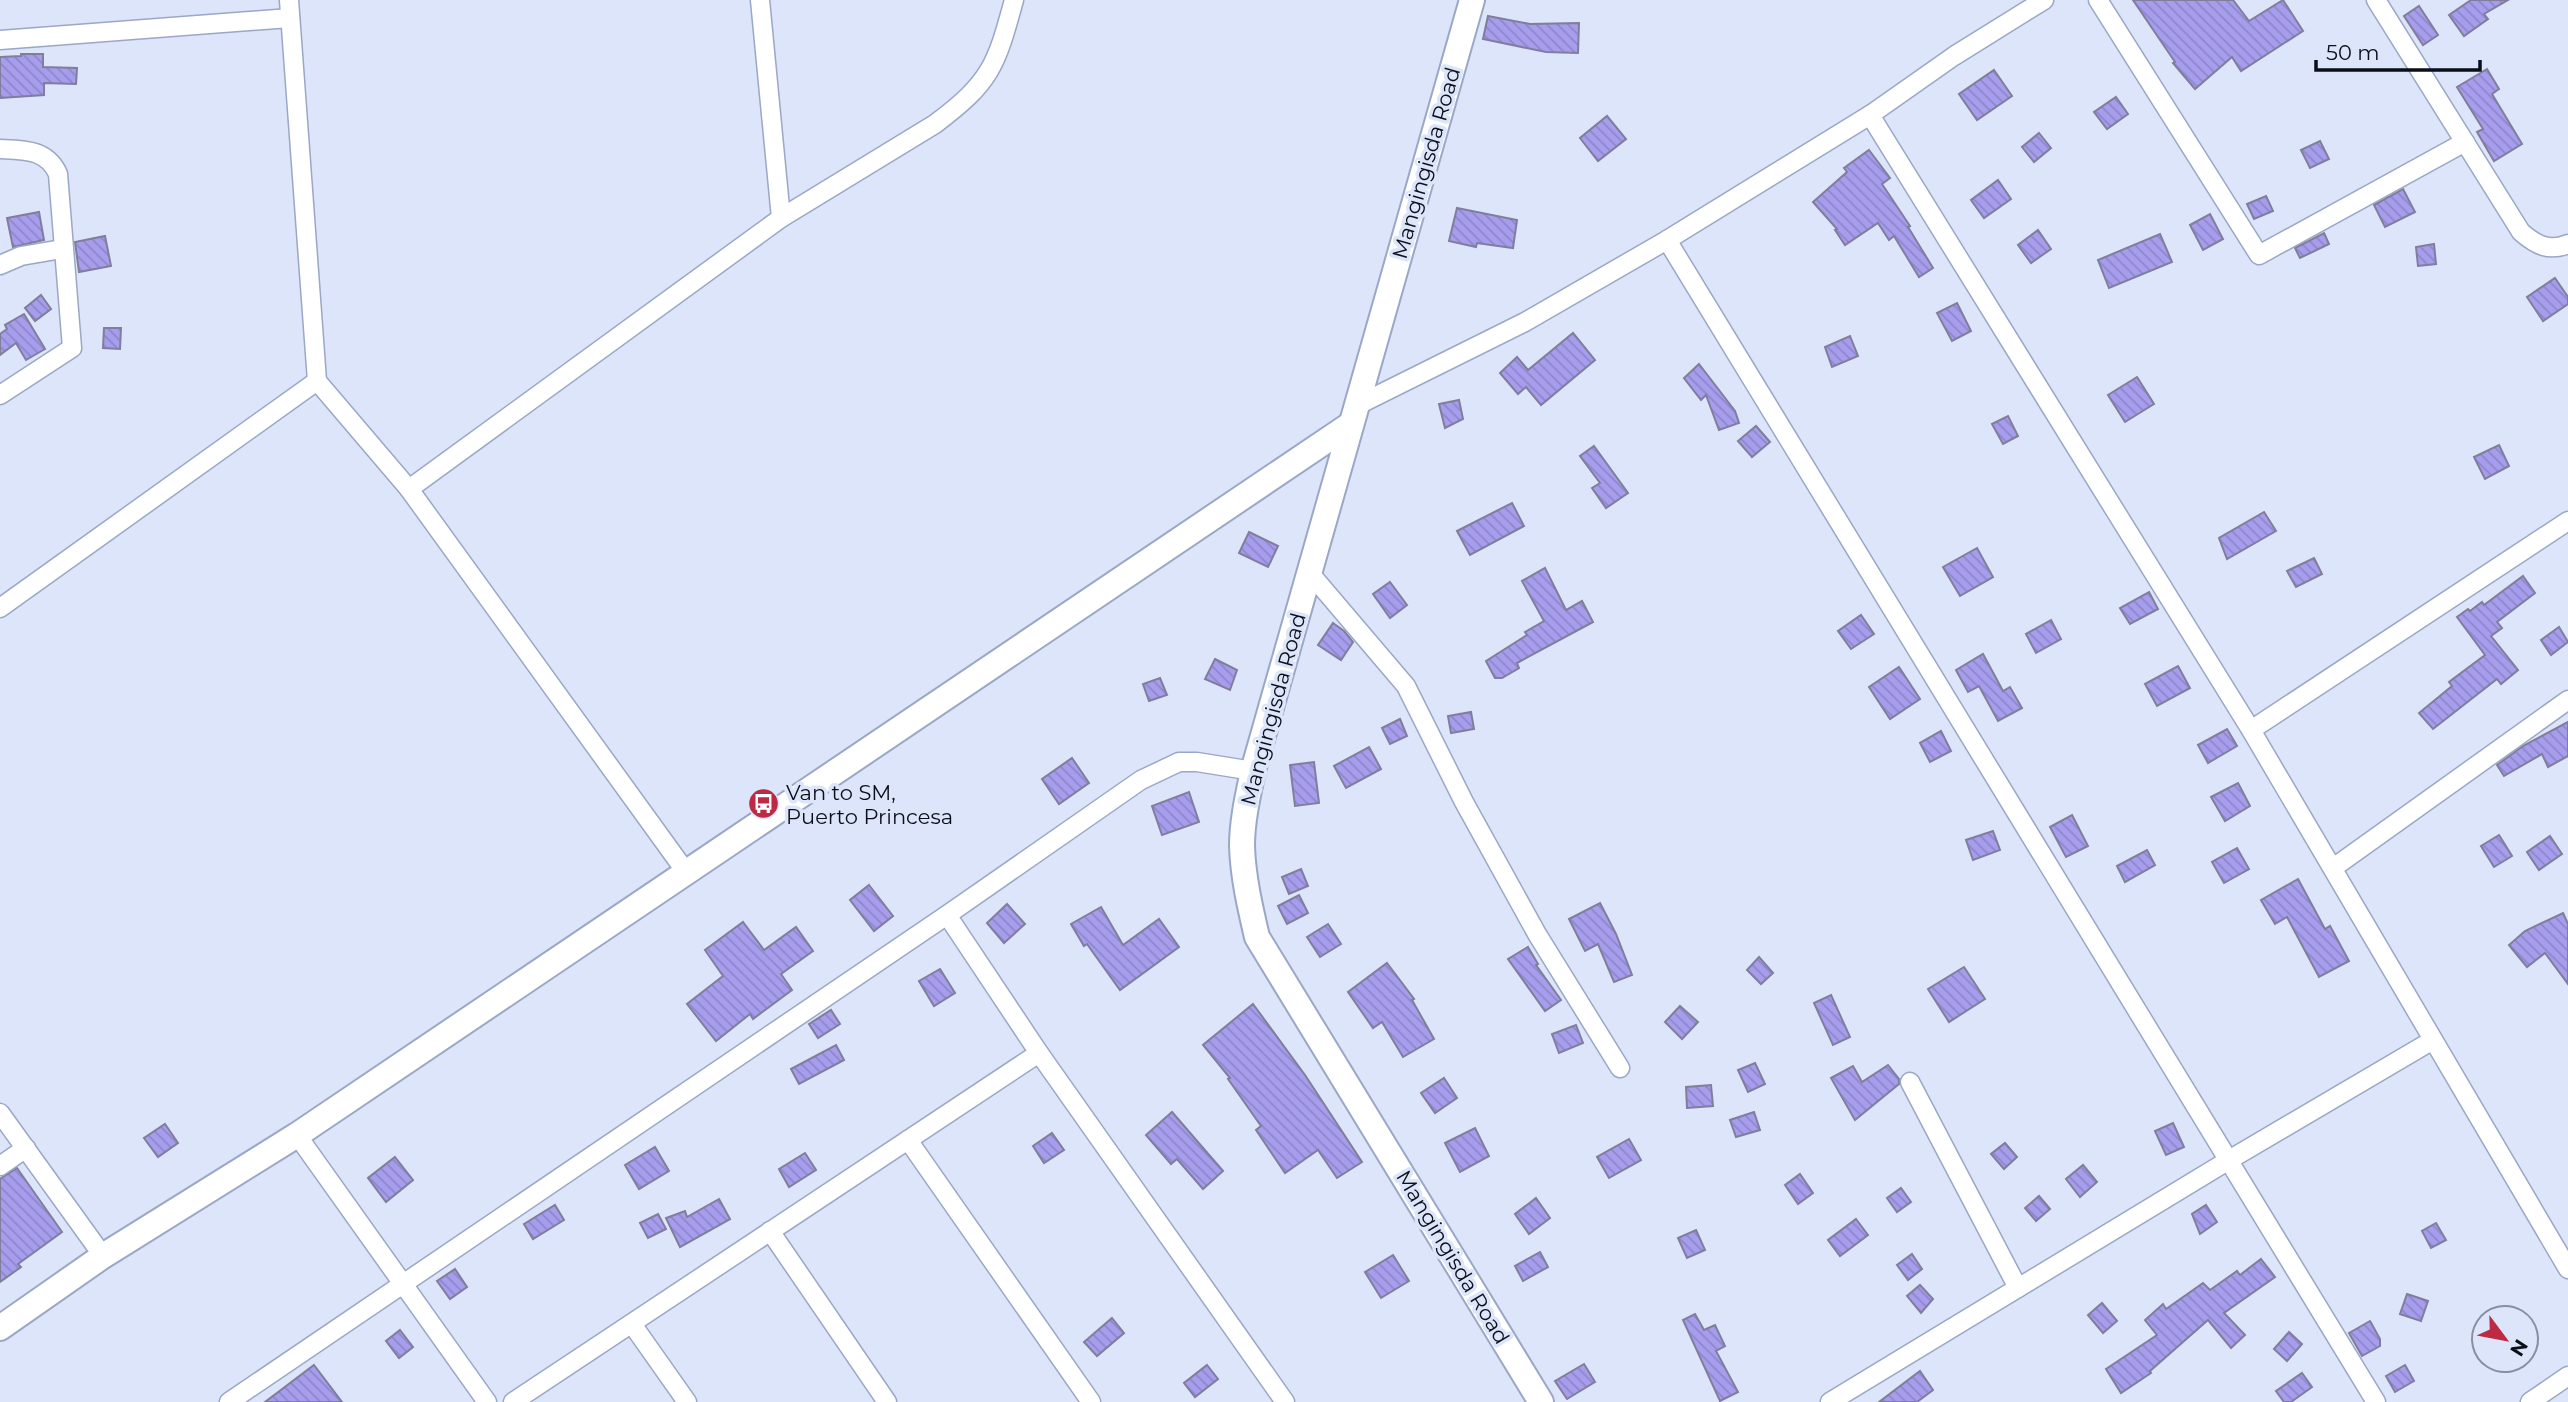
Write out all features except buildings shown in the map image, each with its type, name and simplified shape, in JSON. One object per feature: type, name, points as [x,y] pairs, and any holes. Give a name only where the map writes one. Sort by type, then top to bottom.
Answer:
[{"type":"street","points":[[760,0],[781,218]]},
{"type":"street","points":[[409,489],[781,218],[935,124],[974,92],[989,73],[996,60],[1014,0]]},
{"type":"street","name":"Mangingisda Road","points":[[1472,0],[1253,771],[1242,845],[1246,891],[1257,937],[1541,1402]]},
{"type":"street","points":[[0,1328],[103,1256],[297,1135],[1354,415],[1525,322],[1667,240],[1870,116],[1954,56],[2044,0]]},
{"type":"street","points":[[2098,0],[2259,255],[2465,142]]},
{"type":"street","points":[[2376,0],[2521,232],[2540,246],[2560,247],[2568,244]]},
{"type":"street","points":[[0,40],[289,9],[317,381],[409,489],[686,872]]},
{"type":"street","points":[[1870,116],[2251,730],[2568,1269]]},
{"type":"street","points":[[0,149],[35,152],[54,164],[58,174],[72,348],[0,395]]},
{"type":"street","points":[[1667,240],[2376,1402]]},
{"type":"street","points":[[0,265],[21,256],[62,249]]},
{"type":"street","points":[[0,608],[317,381]]},
{"type":"street","points":[[2251,730],[2568,521]]},
{"type":"street","points":[[1309,572],[1406,686],[1464,802],[1537,934],[1620,1068]]},
{"type":"street","points":[[2333,868],[2568,700]]},
{"type":"street","points":[[229,1402],[947,915],[1141,779],[1179,762],[1197,762],[1253,771]]},
{"type":"street","points":[[947,915],[1040,1053],[1285,1402]]},
{"type":"street","points":[[1830,1402],[2229,1160],[2434,1040]]},
{"type":"street","points":[[513,1402],[1040,1053]]},
{"type":"street","points":[[1910,1082],[2018,1288]]},
{"type":"street","points":[[0,1113],[103,1256]]},
{"type":"street","points":[[297,1135],[487,1402]]},
{"type":"street","points":[[908,1140],[1091,1402]]},
{"type":"street","points":[[0,1166],[26,1148]]},
{"type":"street","points":[[770,1231],[887,1402]]},
{"type":"street","points":[[632,1324],[687,1402]]},
{"type":"street","points":[[2530,1402],[2568,1376]]},
{"type":"place","name":"Van to SM, Puerto Princesa","points":[[763,804]]}]
